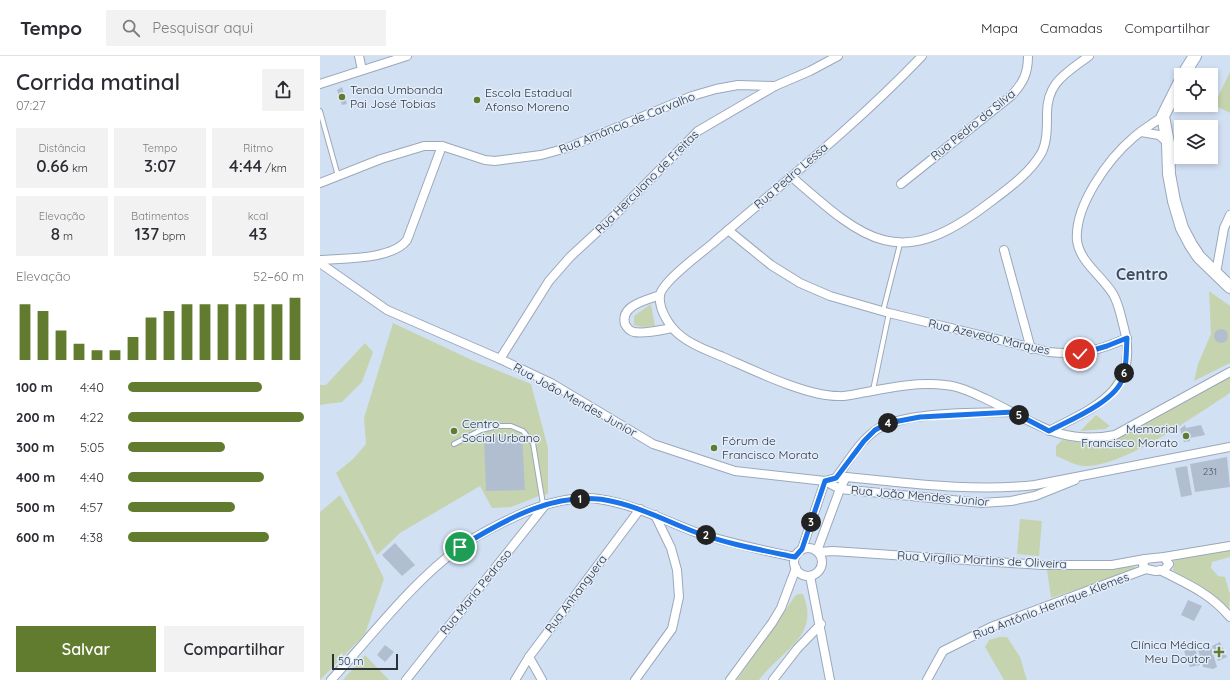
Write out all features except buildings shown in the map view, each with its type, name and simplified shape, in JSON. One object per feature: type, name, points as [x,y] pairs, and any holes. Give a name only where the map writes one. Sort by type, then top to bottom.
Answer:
[{"type":"main road","points":[[1187,68],[1195,56]]},
{"type":"main road","points":[[1174,94],[1163,116],[1168,143],[1169,174],[1174,201],[1182,228],[1199,256],[1230,287]]},
{"type":"street","points":[[359,56],[362,70]]},
{"type":"street","points":[[320,84],[407,56]]},
{"type":"street","name":"Rua Herculano de Freitas","points":[[500,358],[549,281],[570,257],[609,221],[698,131],[775,86],[810,72],[838,56]]},
{"type":"street","name":"Rua Pedro Lessa","points":[[660,295],[663,288],[683,268],[792,177],[892,87],[922,56]]},
{"type":"street","name":"Rua Pedro da Silva","points":[[901,184],[1011,96],[1023,83],[1026,76],[1028,56]]},
{"type":"street","points":[[792,177],[841,220],[875,238],[900,244],[917,242],[952,229],[991,202],[1032,165],[1042,151],[1047,134],[1046,108],[1049,95],[1056,81],[1089,56]]},
{"type":"street","name":"Rua Amâncio de Carvalho","points":[[320,183],[381,159],[424,146],[442,146],[484,160],[495,161],[541,155],[567,148],[692,96],[716,89],[738,85],[775,86]]},
{"type":"street","points":[[1049,431],[1089,410],[1112,393],[1122,380],[1126,365],[1127,338],[1118,307],[1113,294],[1081,253],[1077,232],[1085,202],[1101,175],[1122,148],[1163,116]]},
{"type":"street","points":[[1141,132],[1159,135],[1168,143]]},
{"type":"street","points":[[320,260],[378,254],[394,251],[402,246],[407,240],[442,146]]},
{"type":"street","points":[[1216,273],[1224,228],[1230,215]]},
{"type":"street","name":"Rua Azevedo Marques","points":[[728,230],[771,265],[800,283],[830,296],[886,312],[1031,349],[1080,354],[1127,338]]},
{"type":"street","points":[[1004,250],[1031,349]]},
{"type":"street","name":"Rua João Mendes Junior","points":[[320,263],[387,310],[500,358],[551,383],[654,444],[735,471],[825,481],[846,477],[952,488],[1002,489],[1085,476]]},
{"type":"street","points":[[672,328],[635,332],[629,330],[625,325],[625,316],[628,310],[635,305],[660,295],[666,319],[672,328],[692,343],[770,378],[824,395],[839,397],[894,387],[945,384],[963,389],[1013,412],[1049,431],[1077,438],[1096,439],[1115,434],[1230,372]]},
{"type":"street","points":[[836,478],[864,441],[875,430],[888,423],[927,417],[1013,412]]},
{"type":"street","points":[[1085,476],[1230,447]]},
{"type":"street","name":"Rua João Mendes Junior","points":[[825,481],[840,489],[982,503],[1011,502],[1036,496],[1056,490],[1085,476]]},
{"type":"street","points":[[818,551],[840,489],[846,477]]},
{"type":"street","points":[[730,680],[772,623],[787,595],[796,568],[795,557],[802,549],[825,481]]},
{"type":"street","points":[[331,680],[421,580],[450,554],[492,528],[545,504],[596,498],[640,509],[695,532],[728,542],[795,557]]},
{"type":"street","name":"Rua Maria Pedroso","points":[[406,680],[545,504]]},
{"type":"street","name":"Rua Anhanguera","points":[[515,680],[529,657],[640,509]]},
{"type":"street","points":[[635,680],[672,629],[680,597],[678,570],[671,548],[655,515]]},
{"type":"street","points":[[1145,559],[1143,565],[1146,569],[1160,570],[1168,568],[1169,564],[1164,557],[1230,546]]},
{"type":"street","points":[[802,549],[809,547],[818,551],[823,560],[821,568],[810,576]]},
{"type":"street","name":"Rua Virgílio Martins de Oliveira","points":[[818,551],[1042,565],[1112,565],[1164,557]]},
{"type":"street","points":[[796,568],[802,574],[810,576]]},
{"type":"street","name":"Rua Antônio Henrique Klemes","points":[[927,680],[943,651],[991,627],[1146,569]]},
{"type":"street","points":[[1160,570],[1199,589],[1220,605],[1230,617]]},
{"type":"street","points":[[810,576],[821,624],[830,680]]},
{"type":"street","points":[[773,680],[797,650],[821,624]]},
{"type":"street","points":[[529,657],[542,680]]},
{"type":"lane","points":[[320,111],[338,176]]},
{"type":"lane","points":[[873,391],[886,312],[900,244]]},
{"type":"lane","points":[[454,444],[481,430],[498,426],[511,426],[523,431],[533,443],[545,504]]},
{"type":"green space","points":[[1230,72],[1230,113],[1218,107],[1218,97]]},
{"type":"green space","points":[[1209,291],[1230,306],[1230,363],[1194,381],[1198,364],[1211,334]]},
{"type":"green space","points":[[651,304],[655,326],[643,327],[634,325],[634,316]]},
{"type":"green space","name":"Centro Social Urbano","points":[[393,323],[474,361],[531,384],[548,448],[548,494],[511,507],[492,508],[480,486],[400,533],[377,555],[336,473],[353,459],[366,444],[364,418]]},
{"type":"green space","points":[[365,343],[373,352],[362,382],[342,402],[320,405],[320,385],[326,385]]},
{"type":"green space","points":[[1230,377],[1230,393],[1180,426],[1139,449],[1119,458],[1100,464],[1084,466],[1074,464],[1056,456],[1056,446],[1062,440],[1084,443],[1104,441]]},
{"type":"green space","points":[[1096,415],[1110,426],[1105,429],[1080,431]]},
{"type":"green space","points":[[340,495],[366,541],[384,579],[365,634],[320,680],[320,512]]},
{"type":"green space","points":[[1020,519],[1042,521],[1039,556],[1017,554]]},
{"type":"green space","points":[[1230,549],[1230,557],[1212,562],[1211,568],[1218,576],[1225,577],[1230,595],[1229,612],[1208,591],[1179,576],[1173,570],[1175,558]]},
{"type":"green space","points":[[1135,567],[1135,570],[1051,598],[1047,570]]},
{"type":"green space","points":[[798,594],[803,594],[807,609],[807,622],[803,632],[796,642],[759,680],[737,680],[795,596]]},
{"type":"green space","points":[[999,637],[1007,637],[1020,657],[1027,680],[1004,680],[985,647],[989,640]]},
{"type":"green space","points":[[365,655],[389,680],[343,680]]},
{"type":"place","name":"Tenda Umbanda Pai José Tobias","points":[[342,97]]},
{"type":"place","name":"Escola Estadual Afonso Moreno","points":[[477,100]]},
{"type":"place","name":"Centro Social Urbano","points":[[454,431]]},
{"type":"place","name":"Memorial Francisco Morato","points":[[1186,436]]},
{"type":"place","name":"Fórum de Francisco Morato","points":[[714,448]]},
{"type":"place","name":"Clínica Médica Meu Doutor","points":[[1219,652]]},
{"type":"district","name":"Centro","points":[[1142,274]]},
{"type":"route","points":[[460,547],[505,521],[543,504],[596,498],[640,509],[695,532],[728,542],[795,557],[802,549],[825,481],[836,478],[864,441],[875,430],[888,423],[920,417],[1013,412],[1049,431],[1089,410],[1112,393],[1122,380],[1126,365],[1127,338],[1080,354]]}]
